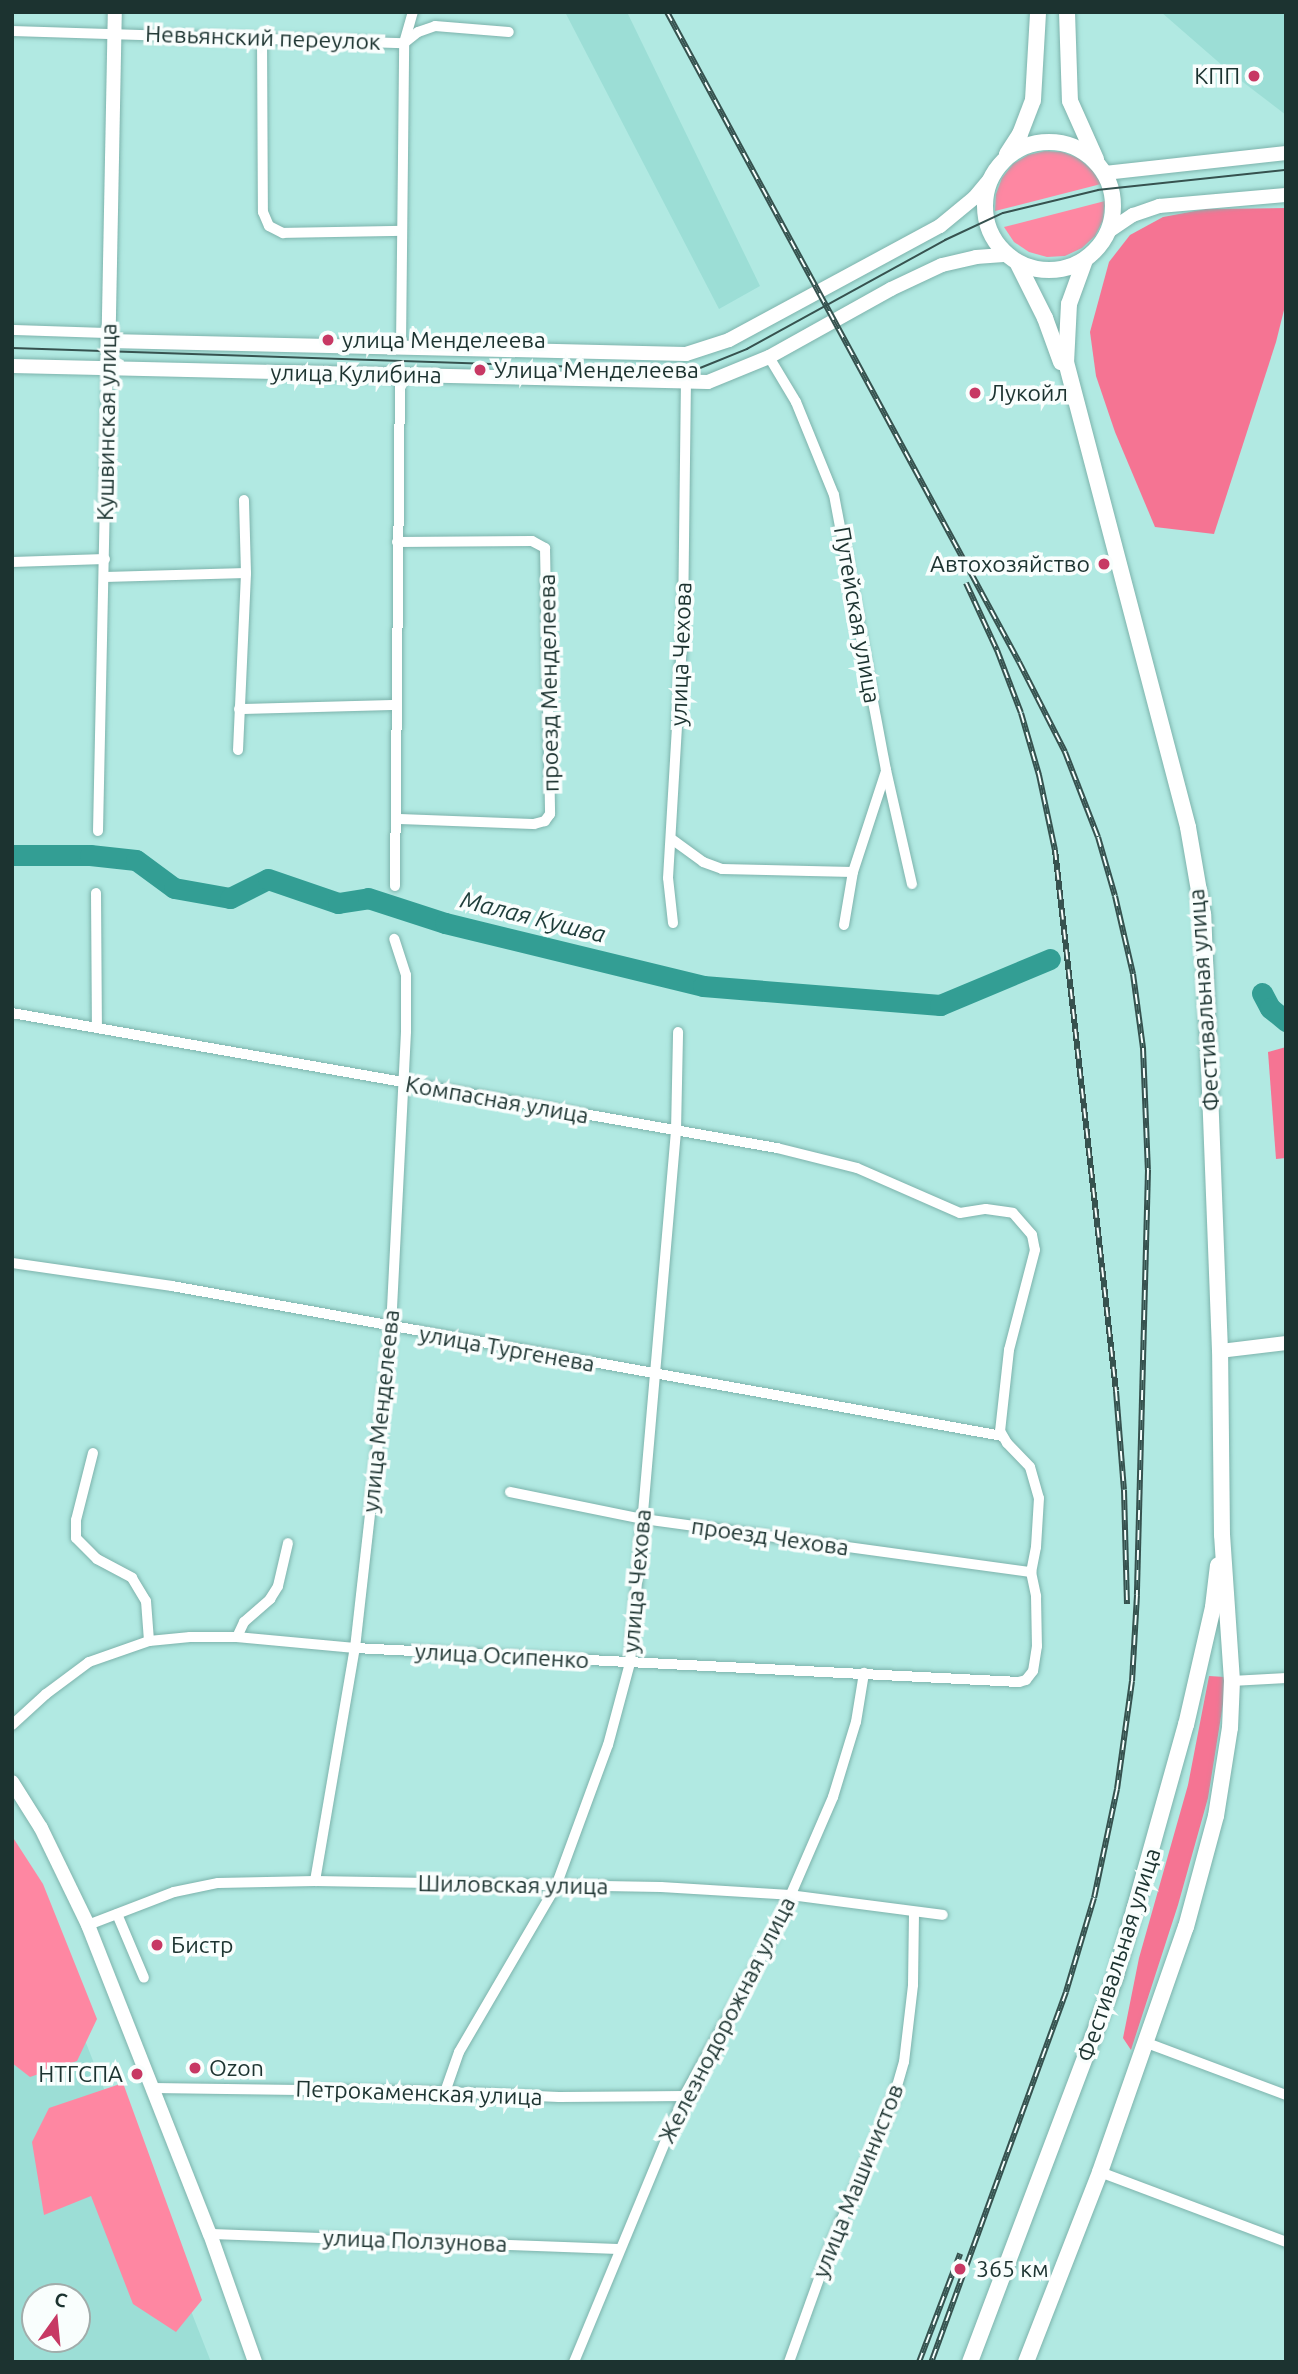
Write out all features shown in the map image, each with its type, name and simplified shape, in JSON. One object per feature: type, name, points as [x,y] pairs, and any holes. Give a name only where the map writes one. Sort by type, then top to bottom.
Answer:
[{"type":"main road","name":"Кушвинская улица","points":[[108,367],[115,12]]},
{"type":"main road","points":[[1038,12],[1030,113],[990,179],[985,202],[986,222],[996,242],[1012,258],[1037,269],[1051,270],[1085,260],[1098,248],[1109,231],[1133,215],[1159,206],[1286,195]]},
{"type":"main road","points":[[1067,12],[1070,101],[1113,200],[1109,231]]},
{"type":"main road","points":[[1002,162],[1022,147],[1049,141],[1071,145],[1101,169],[1286,153]]},
{"type":"main road","name":"улица Кулибина","points":[[109,337],[686,354],[713,347],[940,226],[974,198],[990,179]]},
{"type":"main road","name":"улица Кулибина","points":[[12,366],[400,374],[686,384],[708,382],[769,357],[891,289],[942,265],[976,257],[1012,258]]},
{"type":"main road","name":"Фестивальная улица","points":[[1012,258],[1045,318],[1075,397]]},
{"type":"main road","name":"Фестивальная улица","points":[[1026,2362],[1100,2172],[1186,1927],[1216,1816],[1230,1728],[1232,1681],[1222,1535],[1220,1351],[1203,914],[1188,827],[1066,363],[1066,324],[1074,287],[1085,260]]},
{"type":"main road","points":[[1220,1351],[1286,1343]]},
{"type":"main road","name":"Фестивальная улица","points":[[971,2362],[1116,1975],[1174,1773],[1213,1607],[1222,1535]]},
{"type":"main road","points":[[1203,1648],[1223,1646],[1231,1651]]},
{"type":"main road","points":[[12,1782],[41,1828],[88,1925],[210,2234],[255,2362]]},
{"type":"street","points":[[401,347],[404,43],[413,12]]},
{"type":"street","name":"Невьянский переулок","points":[[12,31],[404,43],[418,32],[435,26],[509,32]]},
{"type":"street","points":[[262,37],[263,212],[269,226],[283,233],[401,231]]},
{"type":"street","points":[[12,330],[109,337]]},
{"type":"street","name":"Путейская улица","points":[[769,357],[796,402],[834,495],[886,770],[912,884]]},
{"type":"street","name":"Кушвинская улица","points":[[98,831],[108,367]]},
{"type":"street","points":[[395,886],[398,819],[396,705],[400,374]]},
{"type":"street","name":"улица Чехова","points":[[673,923],[668,878],[673,840],[683,624],[686,384]]},
{"type":"street","points":[[237,750],[246,573],[244,500]]},
{"type":"street","name":"проезд Менделеева","points":[[397,542],[532,541],[545,548],[550,814],[545,821],[534,824],[398,819]]},
{"type":"street","points":[[12,562],[105,559]]},
{"type":"street","points":[[105,578],[246,573]]},
{"type":"street","points":[[239,709],[396,705]]},
{"type":"street","points":[[844,925],[853,872],[886,770]]},
{"type":"street","points":[[673,840],[703,862],[722,869],[853,872]]},
{"type":"street","points":[[96,893],[97,1027]]},
{"type":"street","name":"улица Менделеева","points":[[315,1881],[355,1648],[391,1328],[406,975],[394,939]]},
{"type":"street","name":"Компасная улица","points":[[12,1013],[778,1149],[857,1168],[960,1213],[1002,1209],[1013,1213],[1031,1235],[1035,1250],[1009,1350],[1000,1422],[1002,1436]]},
{"type":"street","name":"улица Чехова","points":[[445,2092],[459,2052],[556,1886],[608,1745],[630,1663],[676,1131],[678,1032]]},
{"type":"street","name":"улица Тургенева","points":[[12,1262],[172,1286],[391,1328],[1002,1436]]},
{"type":"street","points":[[1002,1436],[1021,1454],[1036,1481],[1039,1498],[1036,1547],[1031,1572]]},
{"type":"street","points":[[93,1453],[76,1520],[76,1538],[83,1549],[97,1559],[132,1578],[146,1601],[149,1641]]},
{"type":"street","name":"проезд Чехова","points":[[510,1492],[643,1519],[1031,1572]]},
{"type":"street","points":[[237,1637],[244,1622],[270,1599],[278,1586],[288,1542]]},
{"type":"street","name":"улица Осипенко","points":[[12,1725],[46,1694],[89,1662],[149,1641],[237,1637],[355,1648],[1019,1682],[1026,1680],[1033,1671],[1037,1646],[1036,1595],[1031,1572]]},
{"type":"street","name":"Железнодорожная улица","points":[[574,2362],[684,2096],[772,1938],[845,1761],[864,1673]]},
{"type":"street","points":[[1232,1681],[1286,1678]]},
{"type":"street","name":"Шиловская улица","points":[[88,1925],[174,1892],[218,1883],[315,1881],[661,1887],[790,1895],[943,1914]]},
{"type":"street","name":"улица Машинистов","points":[[789,2362],[839,2227],[893,2100],[904,2062],[913,1985],[914,1912]]},
{"type":"street","points":[[117,1914],[144,1978]]},
{"type":"street","points":[[1147,2043],[1286,2095]]},
{"type":"street","name":"Петрокаменская улица","points":[[153,2088],[445,2092],[559,2098],[684,2096]]},
{"type":"street","points":[[1100,2172],[1286,2242]]},
{"type":"street","name":"улица Ползунова","points":[[210,2234],[620,2249]]},
{"type":"shaded area","points":[[565,12],[627,12],[760,286],[719,309]]},
{"type":"shaded area","points":[[1161,12],[1286,12],[1286,115],[1231,73]]},
{"type":"shaded area","points":[[1045,151],[1062,152],[1078,158],[1092,170],[1101,184],[995,211],[996,194],[1002,178],[1013,164],[1028,155]]},
{"type":"shaded area","points":[[1105,201],[1103,220],[1095,236],[1082,248],[1065,256],[1047,257],[1029,252],[1014,242],[1004,227]]},
{"type":"shaded area","points":[[1286,208],[1286,302],[1276,342],[1214,534],[1155,527],[1115,432],[1096,376],[1090,332],[1109,262],[1130,235],[1163,217],[1206,209]]},
{"type":"shaded area","points":[[1286,1047],[1286,1158],[1276,1159],[1268,1052]]},
{"type":"shaded area","points":[[1209,1676],[1225,1677],[1208,1798],[1178,1905],[1131,2050],[1123,2038],[1139,1958],[1188,1785]]},
{"type":"shaded area","points":[[12,1836],[43,1884],[97,2019],[77,2061],[30,2077],[12,2063]]},
{"type":"shaded area","points":[[12,1882],[39,1923],[211,2362],[12,2362]]},
{"type":"shaded area","points":[[123,2083],[202,2300],[176,2332],[133,2304],[91,2196],[44,2215],[32,2142],[49,2108]]},
{"type":"waterway","name":"Малая Кушва","points":[[12,855],[90,855],[136,860],[174,888],[230,898],[268,879],[338,903],[368,898],[445,923],[703,986],[940,1005],[1050,959]]},
{"type":"waterway","name":"Малая Кушва","points":[[1262,993],[1270,1008],[1286,1021]]},
{"type":"tram line","points":[[12,348],[672,370],[700,368],[747,349],[945,240],[1003,213],[1098,190],[1286,170]]},
{"type":"railway","points":[[667,12],[1019,662],[1065,752],[1098,837],[1115,896],[1133,974],[1143,1048],[1148,1170],[1137,1595],[1132,1681],[1117,1789],[1094,1898],[1066,1992],[931,2362]]},
{"type":"railway","points":[[966,583],[997,650],[1021,713],[1039,775],[1055,850],[1116,1391],[1124,1490],[1127,1604]]},
{"type":"railway","points":[[919,2362],[960,2254]]},
{"type":"place","name":"КПП","points":[[1254,76]]},
{"type":"place","name":"улица Менделеева","points":[[328,340]]},
{"type":"place","name":"Улица Менделеева","points":[[480,370]]},
{"type":"place","name":"Лукойл","points":[[975,393]]},
{"type":"place","name":"Автохозяйство","points":[[1104,564]]},
{"type":"place","name":"Бистр","points":[[157,1945]]},
{"type":"place","name":"Ozon","points":[[195,2068]]},
{"type":"place","name":"НТГСПА","points":[[137,2074]]},
{"type":"place","name":"365 км","points":[[960,2269]]}]
